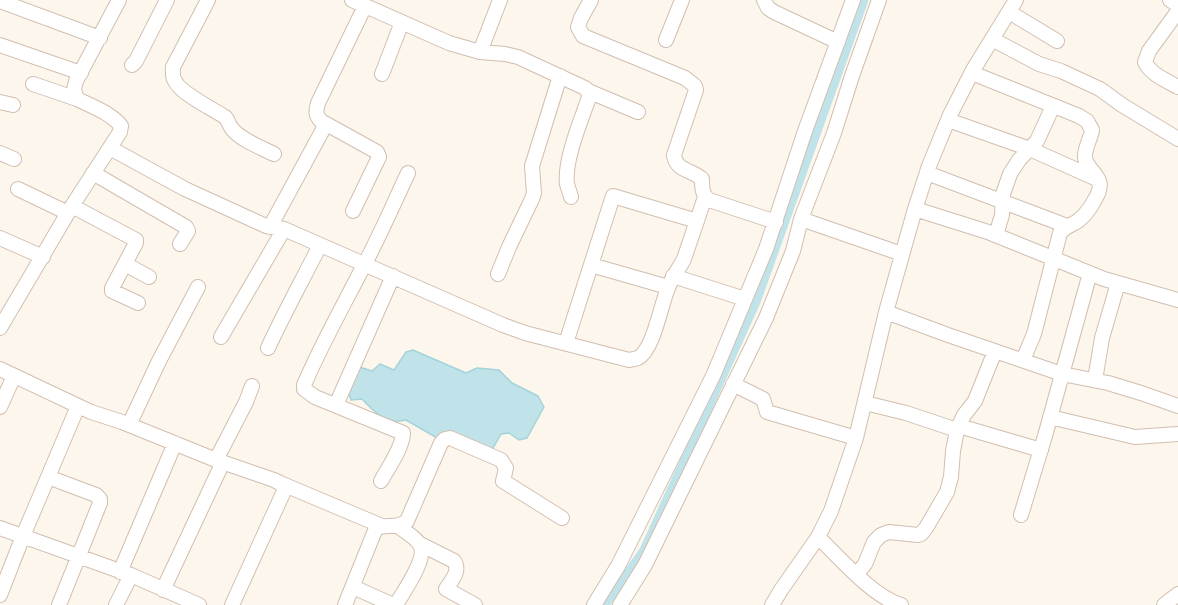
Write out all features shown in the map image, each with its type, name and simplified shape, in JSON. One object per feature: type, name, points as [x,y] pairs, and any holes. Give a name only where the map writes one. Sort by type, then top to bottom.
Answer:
[{"type":"street","points":[[77,99],[74,90],[76,81],[119,0]]},
{"type":"street","points":[[132,65],[167,0]]},
{"type":"street","points":[[208,0],[173,67],[175,83],[186,93],[225,117],[231,128],[246,140],[274,154]]},
{"type":"street","points":[[480,52],[500,0]]},
{"type":"street","points":[[591,0],[578,27],[583,36],[685,78],[695,86],[696,90],[674,155],[676,164],[702,179],[702,190],[705,197],[713,202],[776,222]]},
{"type":"street","points":[[666,40],[682,0]]},
{"type":"street","points":[[764,0],[768,8],[774,12],[838,42]]},
{"type":"street","points":[[594,605],[622,558],[713,376],[766,249],[853,0]]},
{"type":"street","points":[[620,605],[645,565],[766,318],[793,251],[801,219],[834,134],[879,0]]},
{"type":"street","points":[[0,1],[100,38]]},
{"type":"street","points":[[353,211],[379,156],[377,152],[321,121],[316,116],[316,111],[358,3],[449,44],[480,52],[512,56],[638,112]]},
{"type":"street","points":[[1176,4],[1146,56],[1145,62],[1152,70],[1178,87]]},
{"type":"street","points":[[772,605],[818,537],[831,511],[856,438],[886,312],[915,209],[948,120],[972,73],[1012,6],[1057,41]]},
{"type":"street","points":[[382,74],[402,22]]},
{"type":"street","points":[[992,39],[1039,64],[1061,71],[1100,89],[1178,139]]},
{"type":"street","points":[[0,45],[81,73]]},
{"type":"street","points":[[972,73],[1079,116],[1088,121],[1092,130],[1085,158],[1099,180],[1100,188],[1094,201],[1079,220],[1060,233],[1034,334],[1023,360]]},
{"type":"street","points":[[498,274],[534,193],[532,166],[560,76]]},
{"type":"street","points":[[0,328],[70,210],[118,137],[121,126],[106,114],[77,99],[33,84]]},
{"type":"street","points":[[571,198],[567,185],[569,162],[589,97],[588,91]]},
{"type":"street","points":[[996,235],[1002,215],[1005,189],[1013,167],[1041,134],[1053,106]]},
{"type":"street","points":[[948,120],[1030,149],[1099,180]]},
{"type":"street","points":[[221,337],[277,228],[326,124]]},
{"type":"street","points":[[110,148],[173,183],[503,325],[525,333],[629,360],[637,359],[642,355],[652,338],[671,282],[684,259],[705,197]]},
{"type":"street","points":[[0,153],[14,159]]},
{"type":"street","points":[[93,173],[186,227],[188,231],[180,244]]},
{"type":"street","points":[[381,481],[400,445],[403,433],[308,393],[304,385],[321,346],[365,264],[408,173]]},
{"type":"street","points":[[927,173],[1068,226]]},
{"type":"street","points":[[18,189],[135,240],[136,243],[112,291],[138,303]]},
{"type":"street","points":[[566,343],[613,196],[697,221]]},
{"type":"street","points":[[915,209],[996,235],[1054,260],[1118,283],[1178,300]]},
{"type":"street","points":[[801,219],[902,254]]},
{"type":"street","points":[[0,238],[43,257]]},
{"type":"street","points":[[268,348],[284,312],[320,245]]},
{"type":"street","points":[[125,264],[149,277]]},
{"type":"street","points":[[591,265],[744,299]]},
{"type":"street","points":[[1021,515],[1090,273]]},
{"type":"street","points":[[336,405],[393,276]]},
{"type":"street","points":[[1095,380],[1102,338],[1118,283]]},
{"type":"street","points":[[129,424],[198,287]]},
{"type":"street","points":[[886,312],[1062,374],[1135,391],[1178,406]]},
{"type":"street","points":[[857,574],[865,564],[874,542],[881,535],[889,532],[918,536],[926,528],[949,487],[958,428],[964,415],[975,401],[995,351]]},
{"type":"street","points":[[0,369],[78,406],[280,483],[382,526]]},
{"type":"street","points":[[0,407],[14,376]]},
{"type":"street","points":[[733,384],[763,399],[767,412],[856,438]]},
{"type":"street","points":[[168,596],[219,461],[252,386]]},
{"type":"street","points":[[865,403],[1041,450]]},
{"type":"street","points":[[0,595],[78,406]]},
{"type":"street","points":[[1050,417],[1135,437],[1178,434]]},
{"type":"street","points":[[345,605],[376,528],[398,526],[407,521],[441,443],[445,439],[450,438],[501,460],[506,468],[503,481],[562,518]]},
{"type":"street","points":[[116,605],[125,573],[174,443]]},
{"type":"street","points":[[48,477],[96,495],[100,499],[59,605]]},
{"type":"street","points":[[232,605],[284,491],[280,483]]},
{"type":"street","points":[[398,526],[420,544],[454,561],[456,572],[446,589],[475,605]]},
{"type":"street","points":[[0,528],[125,573],[168,596],[198,605]]},
{"type":"street","points":[[818,537],[875,591],[901,605]]},
{"type":"street","points":[[353,587],[393,605],[397,603],[420,560],[422,550],[420,544]]},
{"type":"street","points":[[1164,605],[1178,594]]},
{"type":"water","points":[[413,350],[466,373],[477,368],[499,370],[512,383],[538,396],[544,407],[527,438],[519,440],[509,433],[501,434],[492,450],[439,439],[406,420],[393,421],[381,416],[362,399],[351,400],[348,390],[359,367],[372,371],[380,364],[394,370],[406,352]]},
{"type":"waterway","points":[[605,605],[644,550],[756,302],[864,0]]}]
